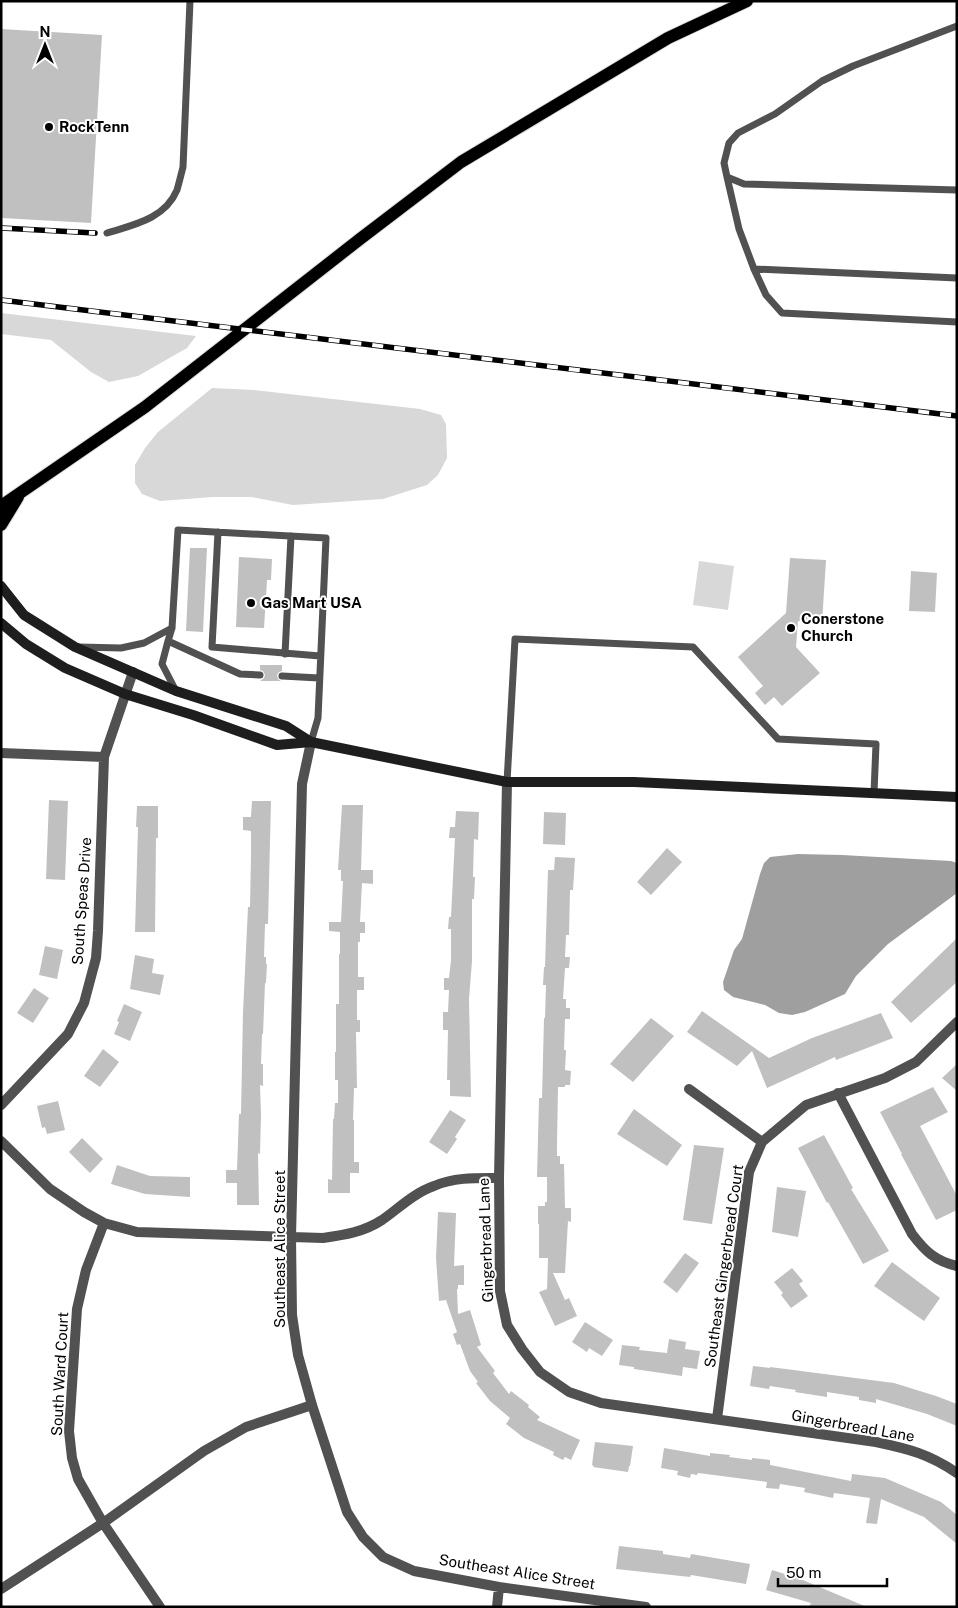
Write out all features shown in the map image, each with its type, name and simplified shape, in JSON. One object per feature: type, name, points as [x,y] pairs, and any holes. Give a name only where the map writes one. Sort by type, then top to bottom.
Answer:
[{"type":"main road","points":[[1,506],[145,407],[461,162],[668,38],[747,1]]},
{"type":"main road","points":[[1,525],[21,492]]},
{"type":"main road","points":[[1,586],[24,615],[74,646],[176,691],[286,726],[311,742]]},
{"type":"main road","points":[[1,623],[26,644],[65,668],[125,694],[193,714],[277,745],[311,742],[507,782],[634,782],[957,797]]},
{"type":"street","name":"South Speas Drive","points":[[1,1105],[68,1034],[84,1003],[96,958],[104,757],[133,672]]},
{"type":"street","name":"Southeast Alice Street","points":[[311,742],[302,784],[291,1237],[292,1315],[298,1355],[312,1405],[347,1512],[363,1537],[383,1557],[414,1571],[499,1586],[646,1607]]},
{"type":"street","points":[[1,753],[104,757]]},
{"type":"street","name":"Gingerbread Lane","points":[[507,782],[499,1178],[500,1291],[507,1324],[522,1349],[540,1372],[569,1392],[600,1403],[876,1442],[910,1449],[941,1462],[957,1473]]},
{"type":"street","name":"Southeast Gingerbread Court","points":[[717,1419],[750,1172],[762,1142],[806,1104],[885,1078],[916,1062],[957,1022]]},
{"type":"street","points":[[689,1089],[762,1142]]},
{"type":"street","points":[[838,1093],[912,1234],[924,1249],[944,1263],[957,1266]]},
{"type":"street","points":[[1,1141],[50,1189],[84,1212],[104,1223],[137,1232],[323,1238],[367,1228],[418,1193],[434,1185],[458,1179],[499,1178]]},
{"type":"street","name":"South Ward Court","points":[[104,1223],[86,1270],[77,1309],[70,1431],[72,1458],[78,1479],[103,1523],[160,1607]]},
{"type":"street","points":[[1,1589],[103,1523],[204,1451],[246,1427],[312,1405]]},
{"type":"street","points":[[496,1607],[499,1586]]},
{"type":"lane","points":[[107,233],[141,222],[163,211],[176,191],[183,167],[190,1]]},
{"type":"lane","points":[[957,26],[852,66],[822,81],[775,114],[738,133],[729,143],[724,163],[739,229],[754,268],[766,295],[782,313],[957,322]]},
{"type":"lane","points":[[727,177],[744,184],[957,190]]},
{"type":"lane","points":[[754,268],[957,278]]},
{"type":"lane","points":[[176,691],[162,664],[172,628],[178,530],[326,538],[318,718],[311,742]]},
{"type":"lane","points":[[207,659],[212,647],[218,532]]},
{"type":"lane","points":[[285,654],[291,536]]},
{"type":"lane","points":[[74,646],[121,648],[144,643],[172,628]]},
{"type":"lane","points":[[507,782],[516,639],[693,647],[778,739],[876,744],[874,793]]},
{"type":"lane","points":[[168,641],[240,674],[260,675]]},
{"type":"lane","points":[[212,647],[320,656]]},
{"type":"lane","points":[[282,676],[320,678]]},
{"type":"shaded area","points":[[1,313],[196,336],[187,348],[138,376],[109,382],[91,372],[51,340],[1,334]]},
{"type":"shaded area","points":[[212,388],[254,390],[420,409],[441,415],[446,424],[447,458],[438,475],[427,485],[383,499],[293,505],[251,497],[213,497],[160,501],[142,494],[135,483],[135,465],[145,448],[158,432]]},
{"type":"shaded area","points":[[699,561],[734,566],[728,610],[693,605]]},
{"type":"shaded area","points":[[798,854],[951,861],[957,863],[957,893],[888,944],[856,976],[845,994],[805,1012],[792,1015],[779,1013],[765,1005],[733,997],[724,990],[723,982],[734,950],[742,939],[764,863],[770,857]]},
{"type":"building","name":"RockTenn","points":[[1,29],[102,35],[91,223],[1,218]]},
{"type":"building","points":[[190,548],[207,548],[203,632],[186,631]]},
{"type":"building","name":"Gas Mart USA","points":[[239,557],[272,559],[271,580],[267,580],[264,628],[236,627]]},
{"type":"building","name":"Conerstone Church","points":[[790,558],[826,560],[822,623],[798,621],[796,647],[820,673],[782,706],[774,697],[765,705],[755,693],[763,686],[738,657],[786,613]]},
{"type":"building","points":[[911,571],[937,573],[935,612],[909,611]]},
{"type":"building","points":[[260,665],[282,665],[282,671],[277,675],[281,681],[260,681],[265,675],[260,670]]},
{"type":"building","points":[[49,800],[68,801],[65,880],[46,879]]},
{"type":"building","points":[[252,801],[271,801],[268,924],[265,924],[264,957],[266,957],[267,964],[261,1064],[263,1064],[263,1086],[260,1085],[259,1205],[237,1205],[237,1183],[226,1183],[226,1170],[237,1170],[239,1114],[241,1114],[243,1012],[248,907],[250,907],[251,855],[251,831],[243,830],[243,817],[251,817]]},
{"type":"building","points":[[342,805],[363,805],[361,870],[373,870],[373,884],[362,883],[360,922],[365,922],[365,933],[360,933],[360,942],[358,942],[358,977],[364,977],[364,990],[357,990],[357,1020],[360,1020],[360,1032],[356,1032],[357,1088],[354,1088],[353,1120],[354,1162],[359,1162],[359,1173],[350,1173],[350,1193],[328,1193],[328,1179],[332,1180],[333,1119],[335,1103],[338,1103],[338,1080],[335,1080],[335,1052],[336,1004],[339,1004],[340,954],[340,932],[329,931],[329,922],[341,922],[343,881],[341,881],[341,870],[338,870]]},
{"type":"building","points":[[137,806],[158,806],[155,932],[135,932]]},
{"type":"building","points":[[456,811],[479,812],[478,840],[474,839],[473,877],[475,877],[474,899],[472,899],[472,961],[469,999],[471,1097],[450,1096],[450,1080],[447,1080],[448,1030],[443,1030],[443,1012],[448,1012],[449,990],[444,990],[444,978],[449,978],[451,960],[451,929],[448,929],[449,917],[451,917],[455,838],[449,838],[450,827],[455,827]]},
{"type":"building","points":[[544,812],[566,813],[565,845],[543,844]]},
{"type":"building","points":[[667,848],[682,862],[651,895],[637,882]]},
{"type":"building","points":[[555,857],[575,858],[573,890],[570,890],[569,935],[566,935],[565,957],[570,957],[569,968],[565,968],[563,999],[566,999],[566,1008],[570,1008],[570,1019],[565,1019],[564,1050],[566,1050],[565,1070],[571,1071],[570,1085],[558,1087],[557,1143],[557,1156],[560,1156],[560,1164],[564,1164],[565,1208],[571,1208],[571,1222],[568,1221],[565,1273],[553,1273],[565,1300],[569,1298],[577,1316],[555,1326],[539,1292],[547,1289],[548,1258],[539,1258],[538,1206],[545,1206],[545,1202],[547,1202],[547,1177],[537,1177],[539,1098],[542,1098],[545,1018],[546,985],[543,985],[548,870],[554,870]]},
{"type":"building","points":[[957,938],[957,982],[911,1023],[891,1002]]},
{"type":"building","points":[[45,946],[63,950],[57,979],[39,975]]},
{"type":"building","points":[[135,955],[154,959],[152,973],[164,975],[160,995],[130,989]]},
{"type":"building","points":[[34,988],[49,998],[33,1023],[17,1013]]},
{"type":"building","points":[[124,1004],[142,1012],[130,1041],[114,1034]]},
{"type":"building","points":[[702,1011],[769,1058],[812,1038],[881,1013],[893,1038],[836,1060],[835,1057],[767,1088],[752,1051],[737,1066],[687,1032]]},
{"type":"building","points":[[651,1018],[674,1036],[633,1082],[610,1064]]},
{"type":"building","points":[[103,1049],[119,1062],[100,1087],[84,1076]]},
{"type":"building","points":[[957,1064],[957,1091],[942,1078]]},
{"type":"building","points":[[933,1087],[948,1112],[920,1126],[957,1196],[957,1210],[936,1220],[880,1112]]},
{"type":"building","points":[[58,1101],[65,1130],[47,1134],[45,1127],[42,1128],[37,1106]]},
{"type":"building","points":[[634,1109],[682,1145],[667,1166],[617,1134]]},
{"type":"building","points":[[450,1110],[466,1120],[447,1154],[429,1142]]},
{"type":"building","points":[[824,1135],[853,1188],[851,1189],[889,1251],[863,1264],[827,1203],[798,1148]]},
{"type":"building","points":[[82,1138],[103,1159],[90,1173],[69,1152]]},
{"type":"building","points":[[694,1145],[724,1148],[712,1224],[683,1220]]},
{"type":"building","points":[[117,1165],[150,1176],[190,1177],[190,1197],[145,1194],[111,1184]]},
{"type":"building","points":[[777,1187],[806,1191],[798,1237],[772,1232]]},
{"type":"building","points":[[438,1212],[456,1213],[454,1266],[464,1265],[464,1285],[458,1285],[457,1289],[458,1314],[470,1310],[481,1345],[477,1347],[509,1394],[511,1391],[529,1405],[528,1407],[540,1417],[537,1420],[580,1440],[571,1460],[565,1457],[563,1460],[553,1455],[554,1452],[524,1438],[506,1424],[510,1418],[490,1401],[476,1383],[478,1382],[470,1371],[460,1344],[457,1345],[453,1334],[457,1332],[446,1300],[439,1301],[436,1258]]},
{"type":"building","points":[[685,1253],[699,1263],[677,1293],[663,1282]]},
{"type":"building","points":[[892,1262],[940,1298],[924,1321],[874,1286]]},
{"type":"building","points":[[792,1268],[803,1281],[799,1284],[808,1296],[791,1308],[781,1295],[783,1293],[774,1282]]},
{"type":"building","points":[[585,1322],[613,1340],[602,1356],[589,1348],[587,1352],[572,1342]]},
{"type":"building","points":[[669,1339],[686,1342],[685,1349],[700,1351],[697,1369],[683,1367],[682,1376],[619,1365],[622,1345],[640,1347],[639,1350],[667,1353]]},
{"type":"building","points":[[753,1366],[894,1383],[957,1404],[957,1426],[927,1414],[876,1399],[876,1403],[859,1400],[859,1397],[827,1392],[827,1397],[770,1386],[769,1389],[750,1386]]},
{"type":"building","points":[[595,1442],[633,1446],[628,1472],[593,1467]]},
{"type":"building","points":[[664,1448],[710,1456],[710,1453],[752,1460],[752,1458],[770,1460],[770,1465],[851,1481],[852,1474],[885,1478],[941,1502],[957,1515],[957,1544],[924,1517],[881,1499],[877,1524],[866,1523],[870,1498],[834,1493],[833,1498],[804,1492],[805,1488],[780,1484],[779,1489],[766,1488],[767,1482],[698,1473],[697,1475],[691,1474],[690,1478],[677,1475],[678,1471],[661,1468]]},
{"type":"building","points":[[619,1546],[663,1551],[663,1554],[690,1558],[691,1554],[750,1564],[746,1584],[691,1575],[690,1577],[616,1569]]},
{"type":"building","points":[[772,1570],[798,1578],[867,1607],[809,1607],[811,1603],[766,1590]]},
{"type":"railway","points":[[1,228],[95,233]]},
{"type":"railway","points":[[1,300],[957,416]]},
{"type":"place","name":"RockTenn","points":[[49,127]]},
{"type":"place","name":"Gas Mart USA","points":[[251,603]]},
{"type":"place","name":"Conerstone Church","points":[[791,628]]}]
